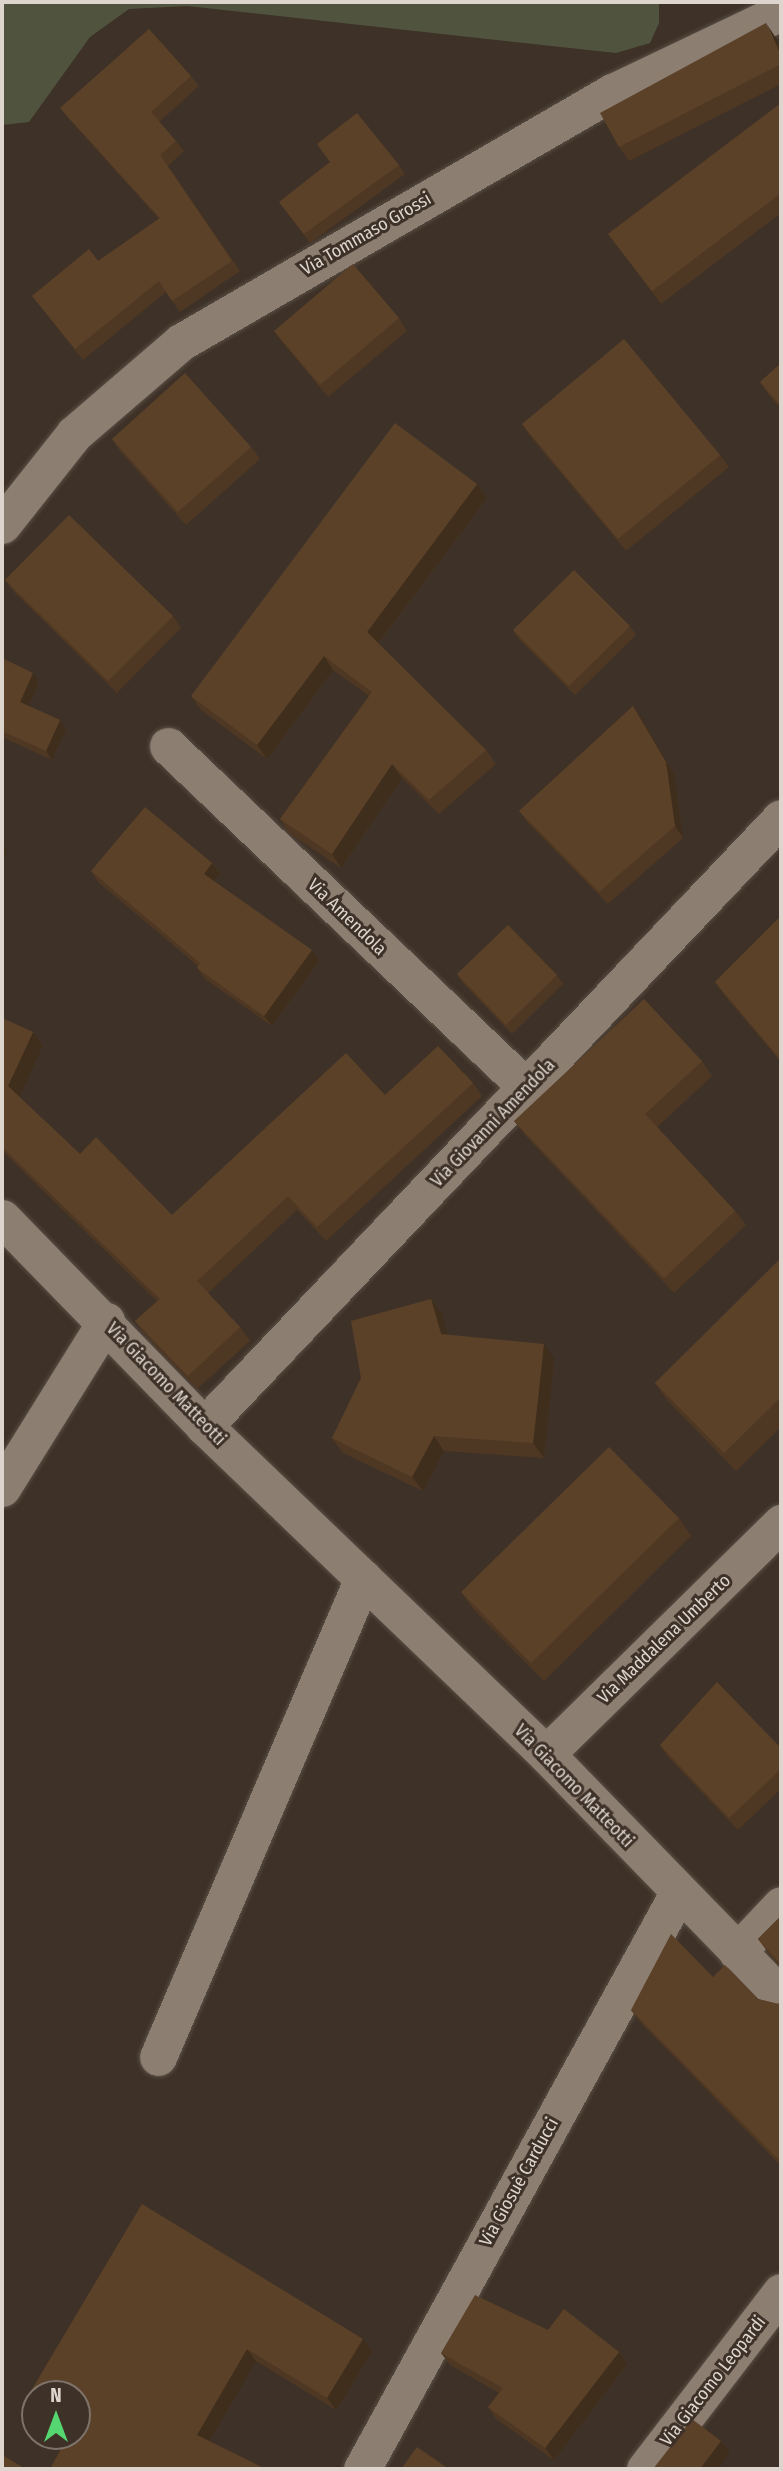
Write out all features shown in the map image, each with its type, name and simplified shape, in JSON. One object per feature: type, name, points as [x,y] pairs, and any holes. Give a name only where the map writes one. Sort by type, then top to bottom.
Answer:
[{"type":"street","name":"Via Tommaso Grossi","points":[[2,525],[74,434],[181,342],[703,46],[781,12]]},
{"type":"street","name":"Via Amendola","points":[[168,746],[527,1088]]},
{"type":"street","name":"Via Giovanni Amendola","points":[[204,1426],[781,818]]},
{"type":"street","name":"Via Giacomo Matteotti","points":[[2,1218],[106,1321],[204,1426],[546,1754],[677,1895],[781,1996]]},
{"type":"street","points":[[2,1488],[106,1321]]},
{"type":"street","name":"Via Maddalena Umberto","points":[[546,1754],[781,1522]]},
{"type":"street","points":[[158,2057],[363,1578]]},
{"type":"street","name":"Via Giosuè Carducci","points":[[362,2469],[677,1895]]},
{"type":"street","points":[[737,1952],[781,1905]]},
{"type":"street","name":"Via Giacomo Leopardi","points":[[645,2469],[781,2292]]},
{"type":"green space","points":[[2,2],[659,2],[659,23],[650,43],[616,53],[187,6],[129,9],[90,37],[29,122],[2,125]]},
{"type":"building","points":[[766,23],[781,55],[781,64],[619,147],[600,113]]},
{"type":"building","points":[[149,29],[191,76],[151,112],[176,141],[160,155],[232,261],[172,301],[159,281],[75,349],[32,296],[89,249],[98,261],[160,218],[60,108]]},
{"type":"building","points":[[781,103],[781,193],[652,291],[608,234]]},
{"type":"building","points":[[357,113],[399,165],[304,234],[279,202],[330,162],[317,144]]},
{"type":"building","points":[[353,264],[399,318],[320,385],[274,331]]},
{"type":"building","points":[[624,339],[720,455],[618,539],[522,424]]},
{"type":"building","points":[[781,363],[781,406],[760,382]]},
{"type":"building","points":[[185,373],[251,447],[178,512],[112,439]]},
{"type":"building","points":[[395,423],[477,484],[367,632],[486,750],[429,800],[392,764],[332,854],[280,819],[372,692],[324,656],[257,745],[191,696]]},
{"type":"building","points":[[69,515],[173,616],[108,681],[5,580]]},
{"type":"building","points":[[574,570],[630,626],[569,686],[513,630]]},
{"type":"building","points":[[2,658],[33,673],[20,702],[60,720],[46,751],[2,731]]},
{"type":"building","points":[[633,706],[666,762],[675,826],[599,892],[519,811]]},
{"type":"building","points":[[145,807],[212,863],[204,874],[312,950],[264,1016],[197,968],[200,963],[91,871]]},
{"type":"building","points":[[781,916],[781,1060],[715,982]]},
{"type":"building","points":[[508,925],[557,975],[506,1025],[457,974]]},
{"type":"building","points":[[644,999],[702,1061],[645,1114],[735,1211],[664,1278],[514,1121]]},
{"type":"building","points":[[2,1018],[33,1032],[8,1086],[80,1154],[96,1137],[172,1215],[346,1053],[385,1095],[438,1046],[473,1083],[317,1227],[288,1196],[197,1281],[240,1327],[188,1376],[135,1321],[160,1299],[2,1147]]},
{"type":"building","points":[[781,1258],[781,1397],[724,1453],[655,1383]]},
{"type":"building","points":[[431,1299],[441,1334],[544,1344],[533,1443],[434,1436],[412,1477],[332,1438],[361,1378],[351,1321]]},
{"type":"building","points":[[609,1447],[679,1518],[531,1663],[461,1592]]},
{"type":"building","points":[[717,1682],[781,1748],[781,1769],[729,1818],[660,1745]]},
{"type":"building","points":[[781,1916],[781,1965],[758,1939]]},
{"type":"building","points":[[671,1934],[713,1977],[725,1965],[758,1999],[778,2004],[781,2001],[781,2040],[778,2042],[781,2045],[781,2162],[631,2010]]},
{"type":"building","points":[[142,2204],[363,2339],[327,2398],[247,2349],[197,2435],[266,2469],[50,2469],[60,2450],[91,2450],[91,2380],[38,2380]]},
{"type":"building","points":[[475,2295],[548,2330],[564,2309],[619,2352],[545,2448],[488,2407],[503,2388],[441,2353]]},
{"type":"building","points":[[692,2419],[721,2441],[700,2469],[653,2469]]},
{"type":"building","points":[[417,2447],[449,2469],[401,2469]]},
{"type":"building","points":[[2,2455],[26,2469],[2,2469]]}]
